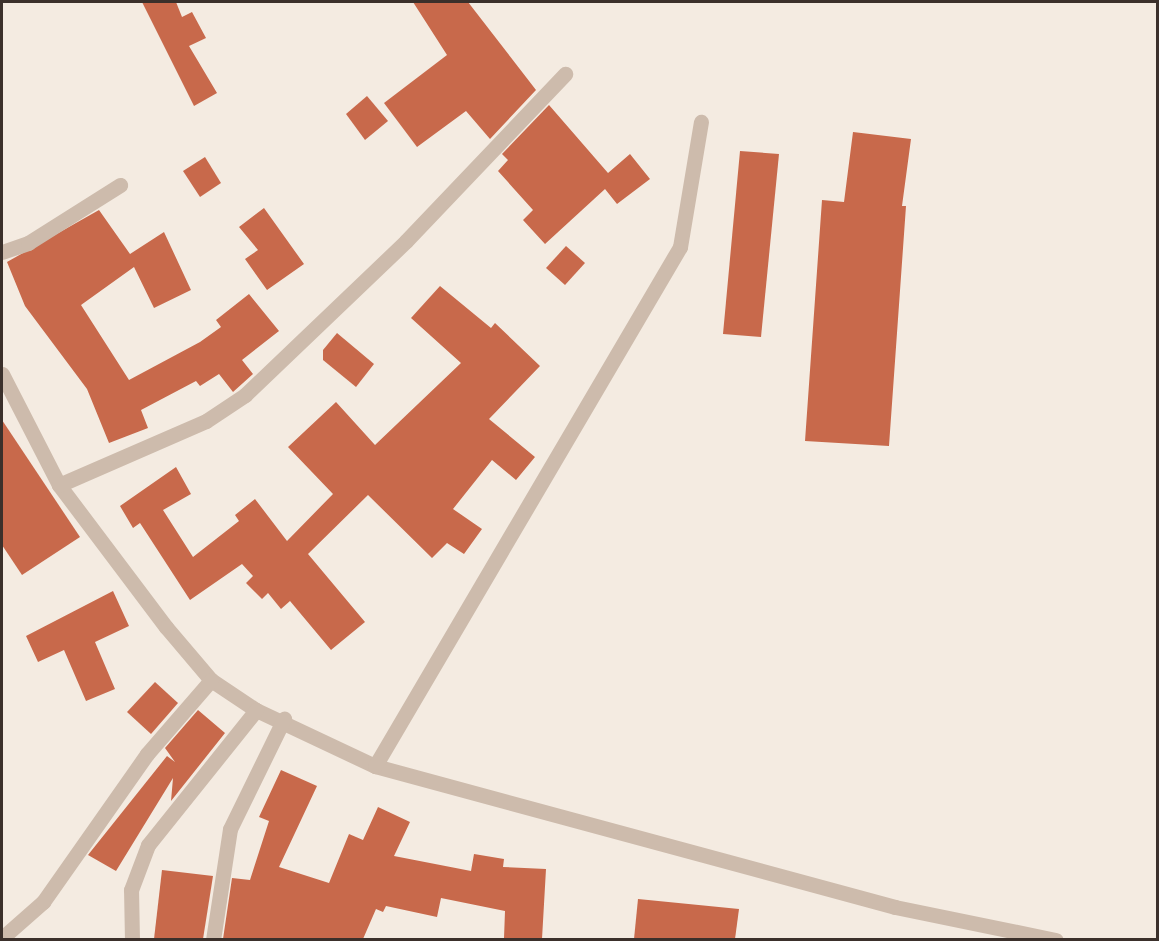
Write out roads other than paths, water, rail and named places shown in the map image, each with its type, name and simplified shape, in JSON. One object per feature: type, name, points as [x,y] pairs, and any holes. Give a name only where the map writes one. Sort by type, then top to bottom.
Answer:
[{"type":"street","points":[[60,485],[206,421],[245,395],[406,241],[565,74]]},
{"type":"street","points":[[375,766],[680,247],[701,122]]},
{"type":"street","points":[[2,252],[28,243],[120,185]]},
{"type":"street","points":[[2,374],[60,485],[211,680],[256,710],[284,719],[375,766],[884,904],[1056,939]]},
{"type":"street","points":[[2,938],[43,902],[147,754],[211,680]]},
{"type":"street","points":[[132,939],[131,890],[148,846],[256,710]]},
{"type":"street","points":[[213,939],[231,829],[284,719]]}]
